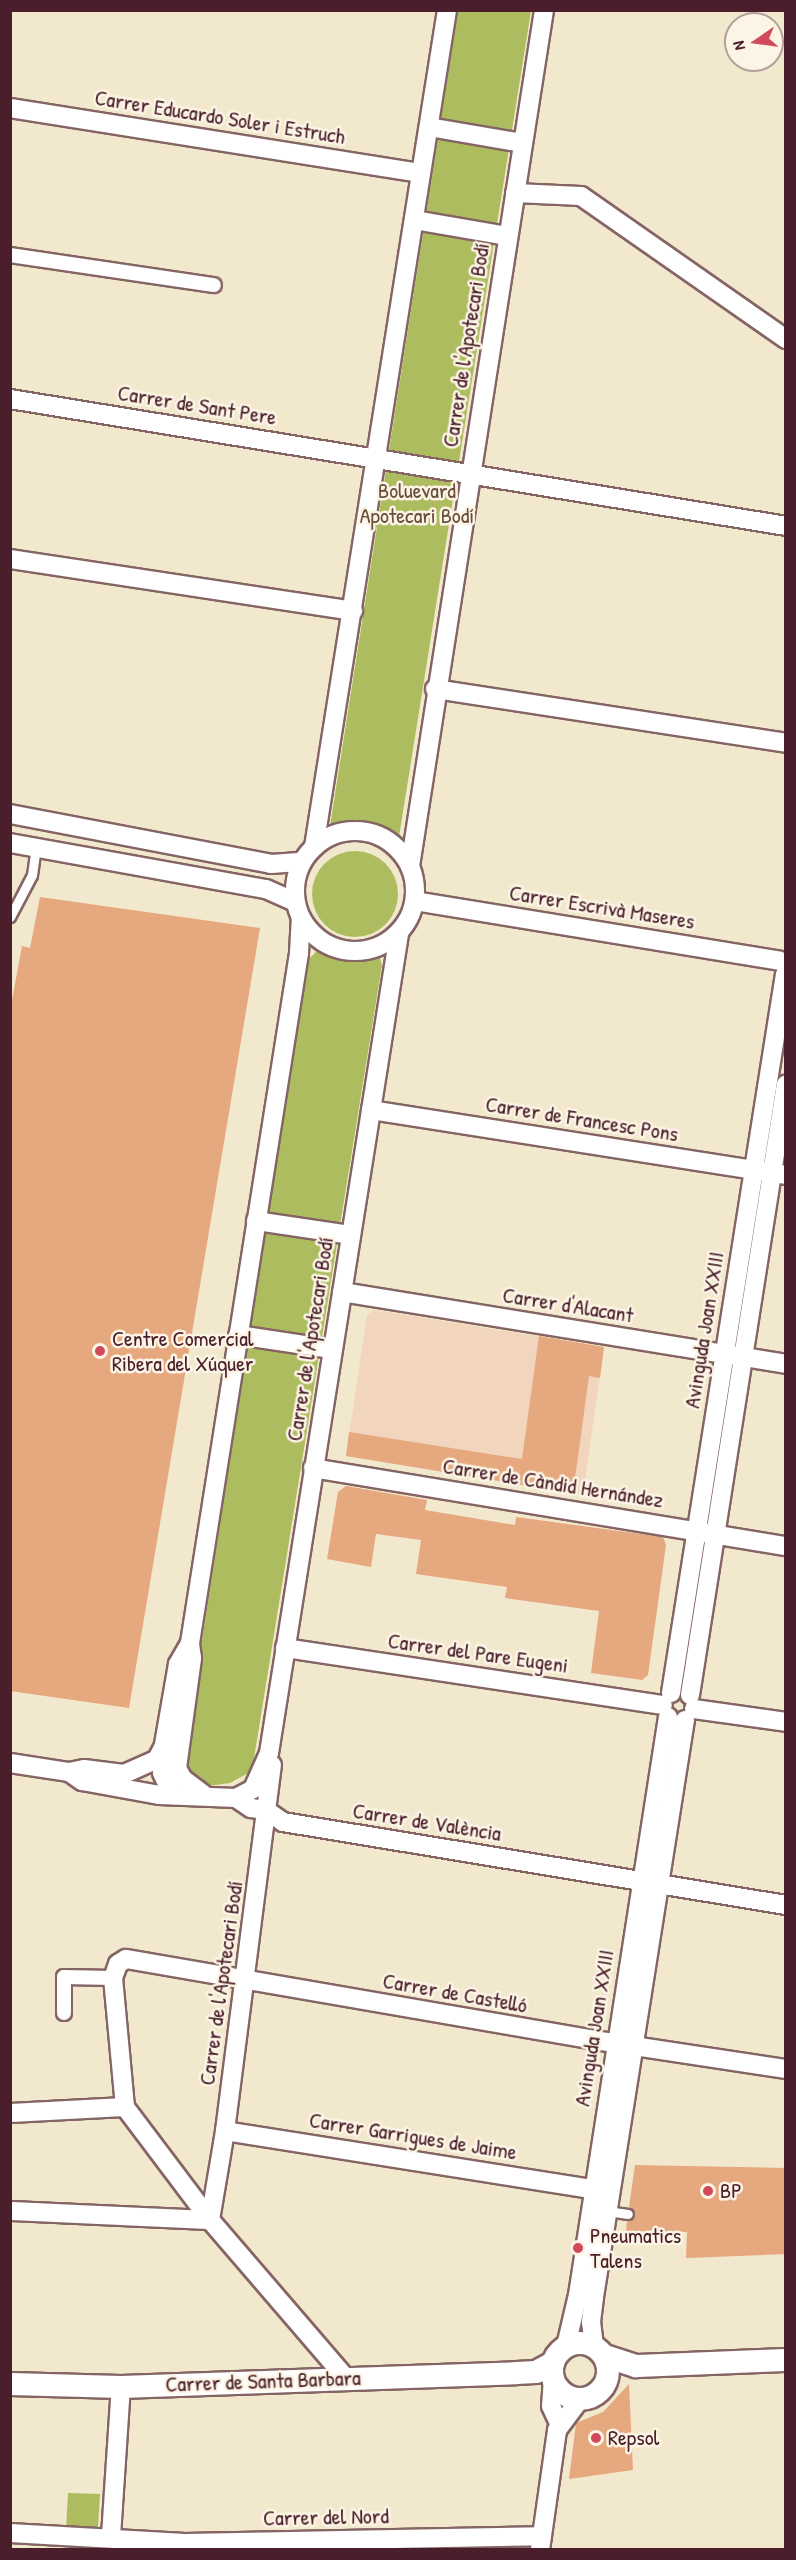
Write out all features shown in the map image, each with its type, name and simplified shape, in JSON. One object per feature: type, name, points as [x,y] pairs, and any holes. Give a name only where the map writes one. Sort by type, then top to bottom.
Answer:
[{"type":"street","points":[[314,847],[447,10]]},
{"type":"street","name":"Carrer de l'Apotecari Bodí","points":[[410,866],[435,689],[544,10]]},
{"type":"street","name":"Carrer Educardo Soler i Estruch","points":[[10,108],[422,173]]},
{"type":"street","points":[[429,127],[523,142]]},
{"type":"street","points":[[515,193],[569,194],[586,198],[786,339]]},
{"type":"street","points":[[414,220],[508,236]]},
{"type":"street","points":[[10,255],[214,285]]},
{"type":"street","name":"Carrer de Sant Pere","points":[[10,399],[470,472]]},
{"type":"street","points":[[470,472],[786,526]]},
{"type":"street","points":[[10,559],[353,611]]},
{"type":"street","points":[[435,689],[786,743]]},
{"type":"street","points":[[10,814],[271,864],[302,862]]},
{"type":"street","points":[[10,843],[266,889],[298,910],[312,934],[327,945],[346,951],[365,952],[399,934],[415,901],[410,866],[400,850],[367,832],[348,831],[314,847],[302,862],[296,882],[298,910],[299,952],[190,1643],[192,1658],[177,1768],[188,1784],[203,1794]]},
{"type":"street","name":"Carrer Escrivà Maseres","points":[[415,901],[784,965]]},
{"type":"street","name":"Carrer de l'Apotecari Bodí","points":[[236,1798],[253,1789],[269,1753],[399,934]]},
{"type":"street","name":"Avinguda Joan XXIII","points":[[770,1173],[784,965]]},
{"type":"street","name":"Avinguda Joan XXIII","points":[[561,2377],[599,2210],[734,1356],[786,1084]]},
{"type":"street","name":"Carrer de Francesc Pons","points":[[371,1110],[770,1173]]},
{"type":"street","points":[[256,1221],[351,1236]]},
{"type":"street","name":"Carrer d'Alacant","points":[[342,1292],[786,1364]]},
{"type":"street","points":[[238,1335],[332,1349]]},
{"type":"street","name":"Carrer de Càndid Hernández","points":[[313,1468],[786,1546]]},
{"type":"street","points":[[172,1795],[162,1773],[160,1753],[178,1664],[190,1643]]},
{"type":"street","name":"Carrer del Pare Eugeni","points":[[285,1648],[786,1722]]},
{"type":"street","points":[[10,1763],[69,1772],[84,1770],[124,1774],[160,1753]]},
{"type":"street","name":"Carrer de l'Apotecari Bodí","points":[[210,2220],[225,2131],[245,1982],[272,1761],[269,1753]]},
{"type":"street","name":"Carrer de València","points":[[69,1772],[82,1781],[172,1795],[203,1794],[236,1798],[251,1808],[266,1810],[283,1822],[786,1905]]},
{"type":"street","name":"Carrer de Castelló","points":[[115,1971],[126,1959],[245,1982],[625,2045],[786,2069]]},
{"type":"street","points":[[64,2013],[64,1977],[115,1971],[125,2107],[210,2220],[345,2377]]},
{"type":"street","name":"Avinguda Joan XXIII","points":[[600,2351],[591,2322],[599,2210],[593,2189],[625,2045]]},
{"type":"street","points":[[10,2113],[125,2107]]},
{"type":"street","name":"Carrer Garrigues de Jaime","points":[[225,2131],[593,2189]]},
{"type":"street","points":[[10,2211],[210,2220]]},
{"type":"street","points":[[559,2423],[552,2406],[561,2377],[577,2342],[636,2366],[786,2360]]},
{"type":"street","points":[[600,2351],[609,2370],[605,2385]]},
{"type":"street","points":[[561,2377],[595,2395],[605,2385],[636,2366]]},
{"type":"street","name":"Carrer de Santa Barbara","points":[[10,2384],[121,2387],[345,2377],[516,2373],[561,2377]]},
{"type":"street","points":[[541,2543],[559,2423],[561,2377]]},
{"type":"street","points":[[111,2536],[121,2387]]},
{"type":"street","name":"Carrer del Nord","points":[[10,2533],[34,2542],[111,2536],[184,2546],[541,2543]]},
{"type":"lane","points":[[10,917],[32,875],[36,847]]},
{"type":"lane","points":[[599,2210],[628,2214]]},
{"type":"shaded area","points":[[374,1310],[604,1347],[583,1495],[346,1456],[367,1315]]},
{"type":"green space","name":"Boluevard Apotecari Bodí","points":[[458,11],[531,11],[399,837],[365,824],[330,826]]},
{"type":"green space","points":[[355,851],[372,854],[386,863],[395,877],[398,894],[395,911],[386,925],[372,934],[355,937],[338,934],[324,925],[315,911],[312,894],[315,877],[324,863],[338,854]]},
{"type":"green space","points":[[318,950],[348,961],[379,955],[382,965],[252,1771],[230,1783],[209,1786],[197,1780],[184,1767],[184,1757],[307,961]]},
{"type":"green space","points":[[68,2493],[100,2494],[98,2527],[94,2530],[66,2529]]},
{"type":"building","name":"Centre Comercial Ribera del Xúquer","points":[[40,897],[260,928],[129,1708],[10,1691],[10,1011],[22,946],[30,948]]},
{"type":"building","points":[[539,1336],[604,1347],[600,1378],[589,1376],[573,1493],[346,1456],[349,1432],[522,1459]]},
{"type":"building","points":[[346,1486],[427,1500],[425,1510],[515,1525],[516,1517],[663,1537],[666,1545],[648,1675],[642,1680],[591,1673],[599,1611],[505,1598],[507,1587],[416,1574],[421,1540],[376,1534],[371,1567],[327,1559],[338,1492]]},
{"type":"building","name":"BP","points":[[635,2165],[786,2168],[786,2254],[686,2258],[687,2232],[626,2231],[627,2221],[635,2214],[629,2207]]},
{"type":"building","points":[[629,2384],[633,2470],[569,2479],[576,2423],[603,2412]]},
{"type":"place","name":"Centre Comercial Ribera del Xúquer","points":[[100,1351]]},
{"type":"place","name":"BP","points":[[708,2191]]},
{"type":"place","name":"Pneumatics Talens","points":[[578,2248]]},
{"type":"place","name":"Repsol","points":[[596,2438]]}]
